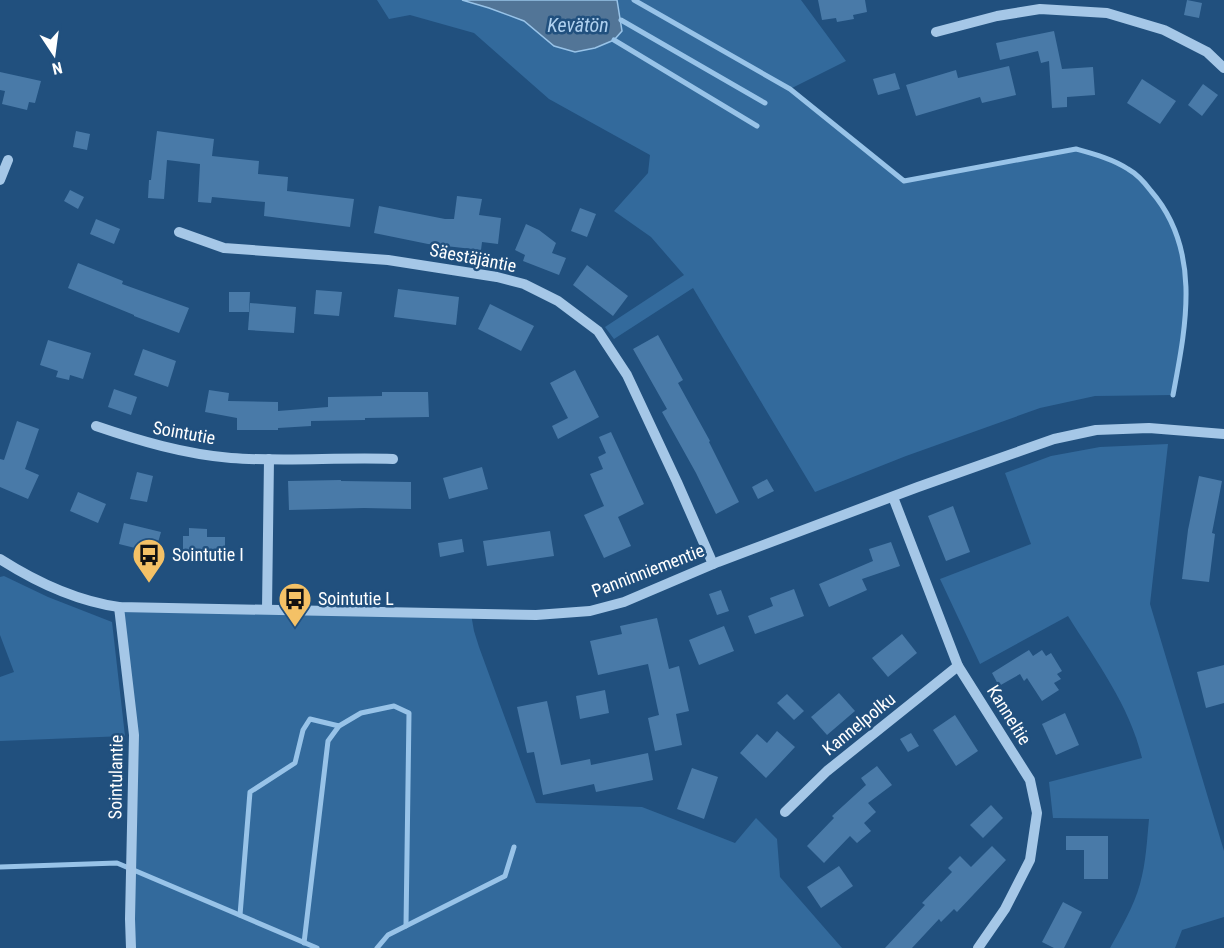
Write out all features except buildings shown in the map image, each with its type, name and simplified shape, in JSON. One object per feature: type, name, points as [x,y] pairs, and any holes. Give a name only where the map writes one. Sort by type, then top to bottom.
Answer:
[{"type":"street","points":[[936,32],[997,16],[1040,9],[1107,13],[1164,30],[1207,52],[1224,68]]},
{"type":"street","points":[[0,180],[8,160]]},
{"type":"street","name":"Säestäjäntie","points":[[179,232],[224,248],[388,260],[497,277],[524,284],[558,301],[598,331],[627,375],[713,564]]},
{"type":"street","name":"Sointutie","points":[[96,426],[140,441],[230,458],[393,459]]},
{"type":"street","name":"Panninniementie","points":[[0,559],[67,594],[102,605],[119,607],[536,615],[590,611],[624,602],[713,564],[1053,439],[1091,431],[1160,428],[1224,434]]},
{"type":"street","points":[[267,609],[269,459]]},
{"type":"street","name":"Kanneltie","points":[[893,497],[958,666],[1030,780],[1037,813],[1030,860],[1005,909],[978,948]]},
{"type":"street","name":"Sointulantie","points":[[119,607],[134,735],[131,948]]},
{"type":"street","name":"Kannelpolku","points":[[785,812],[827,771],[958,666]]},
{"type":"shaded area","points":[[377,0],[801,0],[846,61],[790,89],[904,181],[1076,149],[1116,162],[1138,176],[1167,214],[1178,238],[1184,263],[1185,316],[1173,395],[1095,396],[1040,408],[906,456],[815,492],[693,288],[614,339],[605,327],[684,275],[651,237],[614,211],[648,173],[650,155],[549,99],[474,33],[410,15],[389,19]]},
{"type":"shaded area","points":[[1168,444],[1150,604],[1224,851],[1224,917],[1182,930],[1175,948],[1110,948],[1131,909],[1140,884],[1149,819],[1053,818],[1049,782],[1142,758],[1137,739],[1121,702],[1068,616],[980,664],[940,579],[1031,544],[1005,473],[1051,456],[1100,447]]},
{"type":"shaded area","points":[[4,576],[48,597],[112,622],[125,736],[0,741],[0,677],[14,672],[0,635],[0,577]]},
{"type":"shaded area","points":[[119,607],[471,614],[479,647],[536,803],[642,807],[735,843],[756,818],[777,839],[780,877],[842,948],[131,948],[134,735]]},
{"type":"water","name":"Kevätön","points":[[462,0],[617,0],[622,31],[614,40],[595,48],[575,52],[554,46],[524,21]]},
{"type":"waterway","points":[[634,0],[790,89],[904,181],[1076,149],[1122,165],[1138,176],[1167,214],[1178,238],[1184,263],[1185,316],[1173,395]]},
{"type":"waterway","points":[[621,20],[765,103]]},
{"type":"waterway","points":[[614,40],[757,126]]},
{"type":"waterway","points":[[304,943],[328,741],[339,726],[361,713],[394,706],[409,713],[406,926]]},
{"type":"waterway","points":[[240,915],[250,792],[295,763],[303,730],[310,719],[339,726]]},
{"type":"waterway","points":[[377,948],[388,935],[505,876],[514,847]]},
{"type":"waterway","points":[[0,867],[117,863],[317,948]]},
{"type":"place","name":"Sointutie I","points":[[149,584]]},
{"type":"place","name":"Sointutie L","points":[[295,628]]}]
